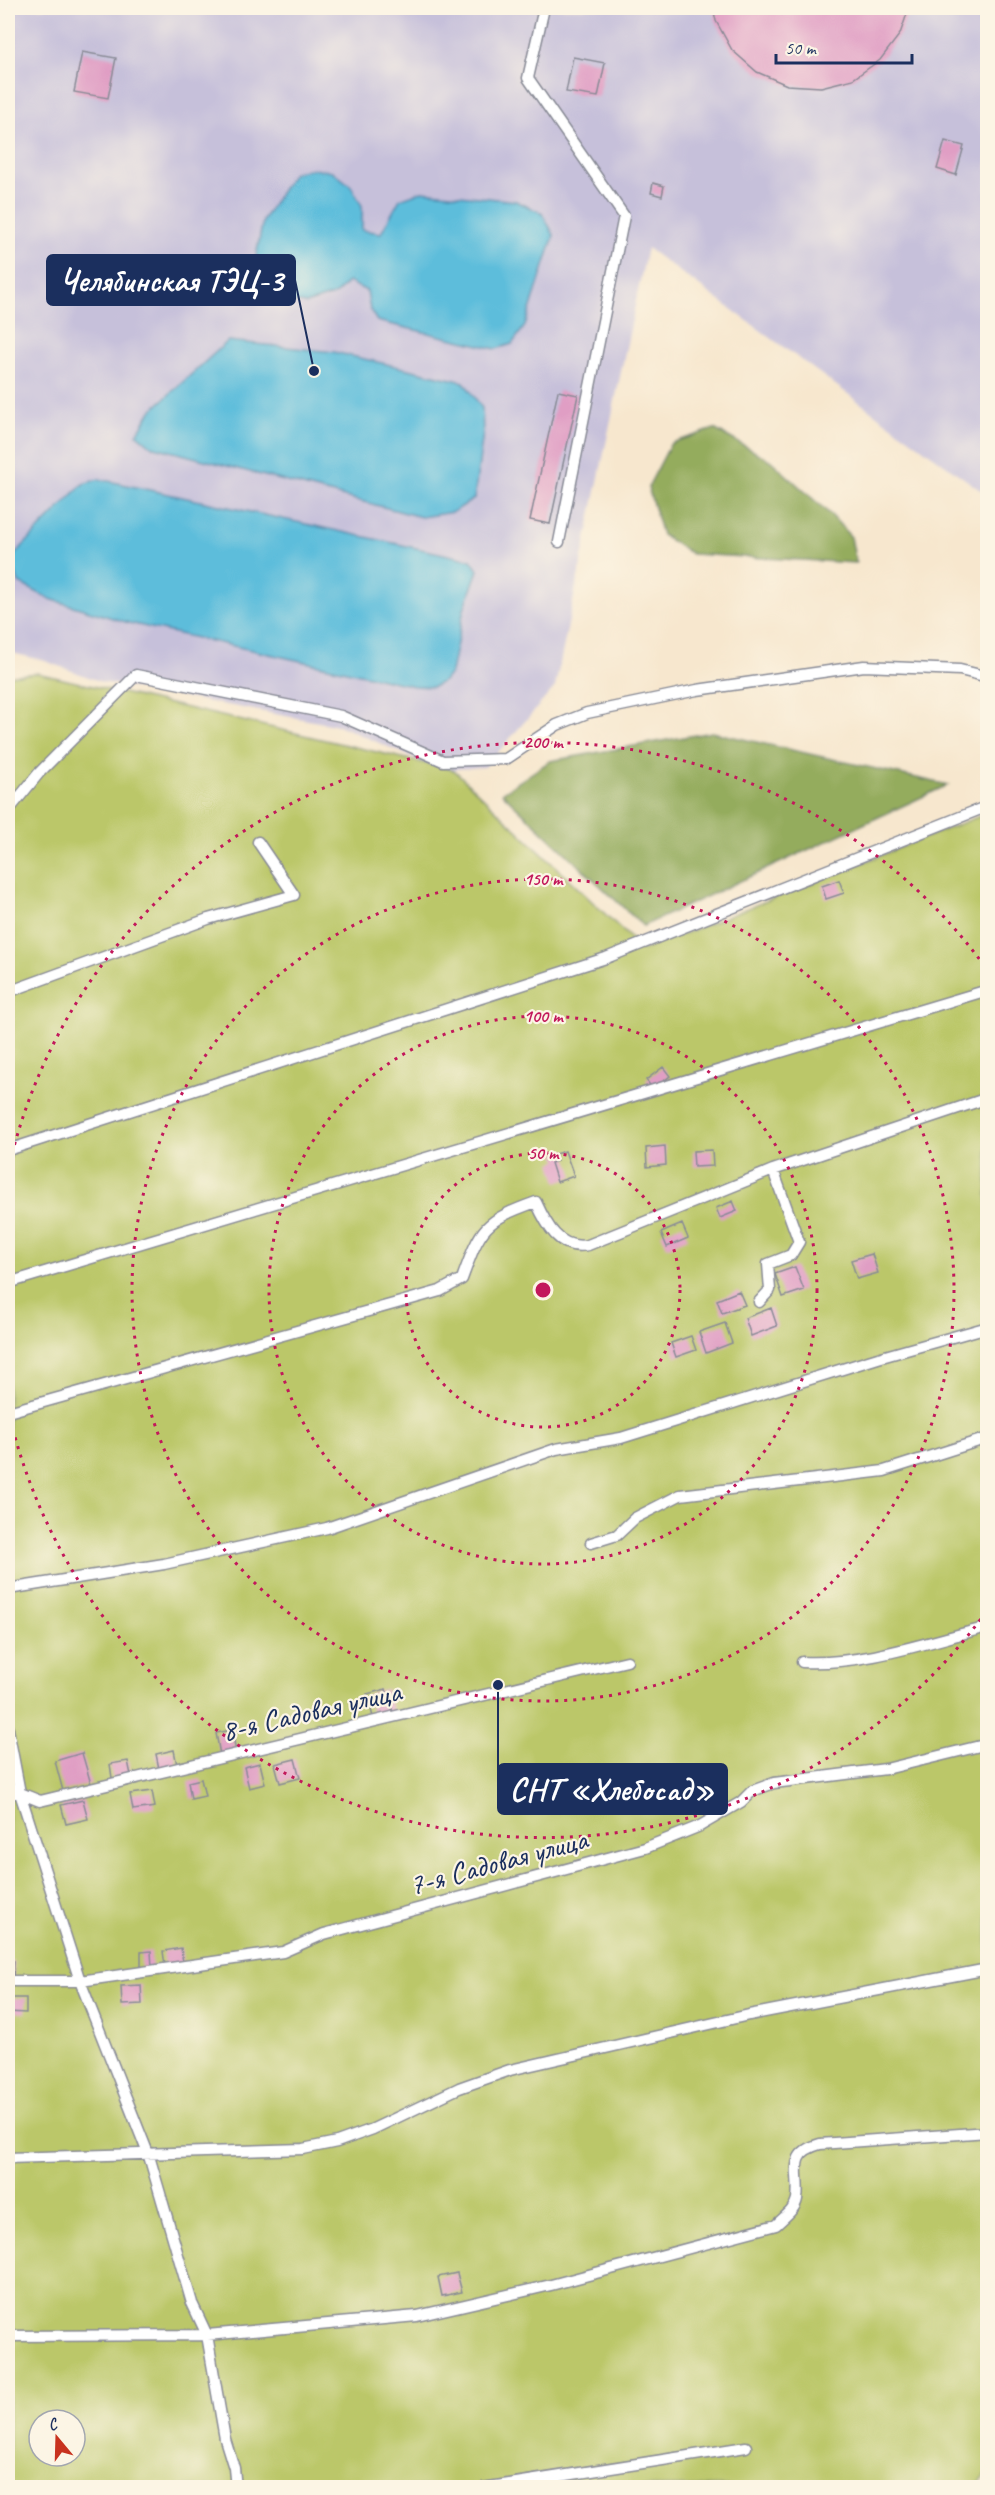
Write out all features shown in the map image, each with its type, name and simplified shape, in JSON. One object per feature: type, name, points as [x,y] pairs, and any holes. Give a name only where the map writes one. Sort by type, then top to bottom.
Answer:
[{"type":"lane","points":[[544,8],[528,78],[624,216],[560,542]]},
{"type":"lane","points":[[8,811],[39,773],[136,675],[341,716],[443,761],[506,759],[556,726],[587,713],[697,690],[864,666],[960,670],[987,677]]},
{"type":"lane","points":[[8,1150],[606,958],[987,806]]},
{"type":"lane","points":[[8,992],[208,919],[294,894],[258,842]]},
{"type":"lane","points":[[8,1283],[987,990]]},
{"type":"lane","points":[[8,1412],[440,1291],[462,1279],[477,1237],[486,1227],[506,1213],[536,1202],[550,1231],[565,1242],[582,1247],[773,1170],[987,1098]]},
{"type":"lane","points":[[759,1302],[770,1290],[768,1264],[791,1256],[799,1242],[773,1170]]},
{"type":"lane","points":[[8,1589],[164,1564],[327,1528],[556,1449],[621,1438],[987,1327]]},
{"type":"lane","points":[[591,1543],[617,1535],[635,1518],[680,1495],[884,1471],[987,1438]]},
{"type":"lane","points":[[802,1662],[825,1663],[872,1657],[987,1627]]},
{"type":"lane","name":"8-я Садовая улица","points":[[8,1793],[20,1793],[40,1801],[627,1661]]},
{"type":"lane","points":[[8,1729],[20,1793],[80,1981],[149,2156],[192,2303],[207,2335],[225,2439],[237,2487]]},
{"type":"lane","name":"7-я Садовая улица","points":[[8,1981],[80,1981],[283,1952],[324,1934],[645,1848],[700,1826],[741,1802],[752,1791],[774,1783],[886,1769],[987,1744]]},
{"type":"lane","points":[[8,2158],[149,2156],[303,2150],[337,2142],[374,2129],[459,2088],[510,2070],[749,2015],[987,1969]]},
{"type":"lane","points":[[8,2336],[207,2335],[417,2316],[550,2285],[776,2225],[793,2209],[797,2199],[795,2166],[809,2147],[820,2144],[987,2132]]},
{"type":"lane","points":[[483,2487],[746,2447]]},
{"type":"lane","points":[[982,2487],[987,2482]]},
{"type":"shaded area","points":[[8,8],[987,8],[987,495],[647,248],[555,687],[485,767],[442,770],[340,726],[102,682],[45,661],[8,652]]},
{"type":"green space","points":[[714,429],[770,460],[832,516],[851,537],[856,563],[692,554],[662,535],[648,487],[671,443]]},
{"type":"green space","points":[[37,673],[454,770],[643,950],[987,813],[988,2472],[974,2487],[8,2487],[8,676]]},
{"type":"green space","points":[[712,732],[948,785],[643,926],[502,793],[550,761]]},
{"type":"water","points":[[311,169],[332,171],[351,186],[362,206],[362,230],[381,233],[400,199],[422,191],[516,201],[542,213],[554,235],[525,326],[512,344],[496,349],[377,321],[370,310],[367,291],[348,282],[336,294],[306,304],[283,300],[263,289],[254,267],[263,220],[293,173]]},
{"type":"water","points":[[228,341],[334,352],[464,382],[482,408],[483,433],[474,499],[453,512],[421,517],[151,446],[137,434],[151,411]]},
{"type":"water","points":[[99,479],[471,560],[478,570],[464,609],[451,672],[444,681],[433,687],[414,686],[129,623],[50,599],[19,583],[13,566],[15,554],[83,484]]},
{"type":"building","points":[[713,8],[909,8],[900,34],[880,60],[853,79],[821,87],[787,85],[757,72],[732,50],[716,21]]},
{"type":"building","points":[[82,52],[116,58],[108,98],[74,92]]},
{"type":"building","points":[[573,57],[605,63],[598,97],[566,92]]},
{"type":"building","points":[[945,141],[964,146],[956,175],[937,169]]},
{"type":"building","points":[[653,183],[664,186],[662,196],[651,193]]},
{"type":"building","points":[[558,391],[578,395],[550,524],[530,520]]},
{"type":"building","points":[[839,880],[844,893],[826,899],[822,886]]},
{"type":"building","points":[[663,1067],[670,1076],[653,1089],[646,1080]]},
{"type":"building","points":[[665,1146],[666,1165],[647,1167],[646,1148]]},
{"type":"building","points":[[712,1150],[713,1166],[694,1167],[693,1151]]},
{"type":"building","points":[[565,1151],[574,1176],[557,1182],[551,1163],[557,1161],[555,1154]]},
{"type":"building","points":[[733,1201],[737,1211],[720,1218],[716,1208]]},
{"type":"building","points":[[682,1224],[688,1238],[667,1247],[661,1233]]},
{"type":"building","points":[[872,1254],[878,1273],[857,1279],[851,1260]]},
{"type":"building","points":[[795,1267],[804,1290],[783,1297],[775,1274]]},
{"type":"building","points":[[739,1291],[745,1305],[722,1313],[717,1300]]},
{"type":"building","points":[[771,1308],[777,1326],[751,1336],[745,1318]]},
{"type":"building","points":[[725,1323],[732,1343],[706,1353],[699,1332]]},
{"type":"building","points":[[691,1336],[696,1350],[676,1357],[671,1343]]},
{"type":"building","points":[[386,1689],[393,1712],[373,1717],[367,1694]]},
{"type":"building","points":[[232,1730],[236,1752],[220,1755],[216,1733]]},
{"type":"building","points":[[174,1750],[177,1765],[159,1769],[156,1754]]},
{"type":"building","points":[[82,1753],[91,1784],[63,1791],[55,1761]]},
{"type":"building","points":[[295,1759],[300,1778],[280,1783],[275,1764]]},
{"type":"building","points":[[128,1761],[131,1775],[112,1778],[110,1764]]},
{"type":"building","points":[[260,1763],[265,1784],[249,1788],[244,1767]]},
{"type":"building","points":[[201,1779],[205,1796],[191,1799],[188,1782]]},
{"type":"building","points":[[152,1791],[155,1807],[133,1810],[130,1794]]},
{"type":"building","points":[[83,1800],[88,1819],[66,1824],[61,1805]]},
{"type":"building","points":[[181,1948],[183,1963],[165,1966],[163,1951]]},
{"type":"building","points":[[151,1951],[152,1968],[141,1969],[141,1952]]},
{"type":"building","points":[[8,1961],[14,1961],[13,1978],[8,1978]]},
{"type":"building","points":[[141,1985],[142,2004],[122,2005],[121,1986]]},
{"type":"building","points":[[8,1998],[26,1998],[26,2013],[8,2012]]},
{"type":"building","points":[[457,2273],[462,2292],[442,2296],[438,2277]]},
{"type":"place","name":"Челябинская ТЭЦ-3","points":[[314,371]]},
{"type":"place","name":"СНТ «Хлебосад»","points":[[498,1685]]}]
